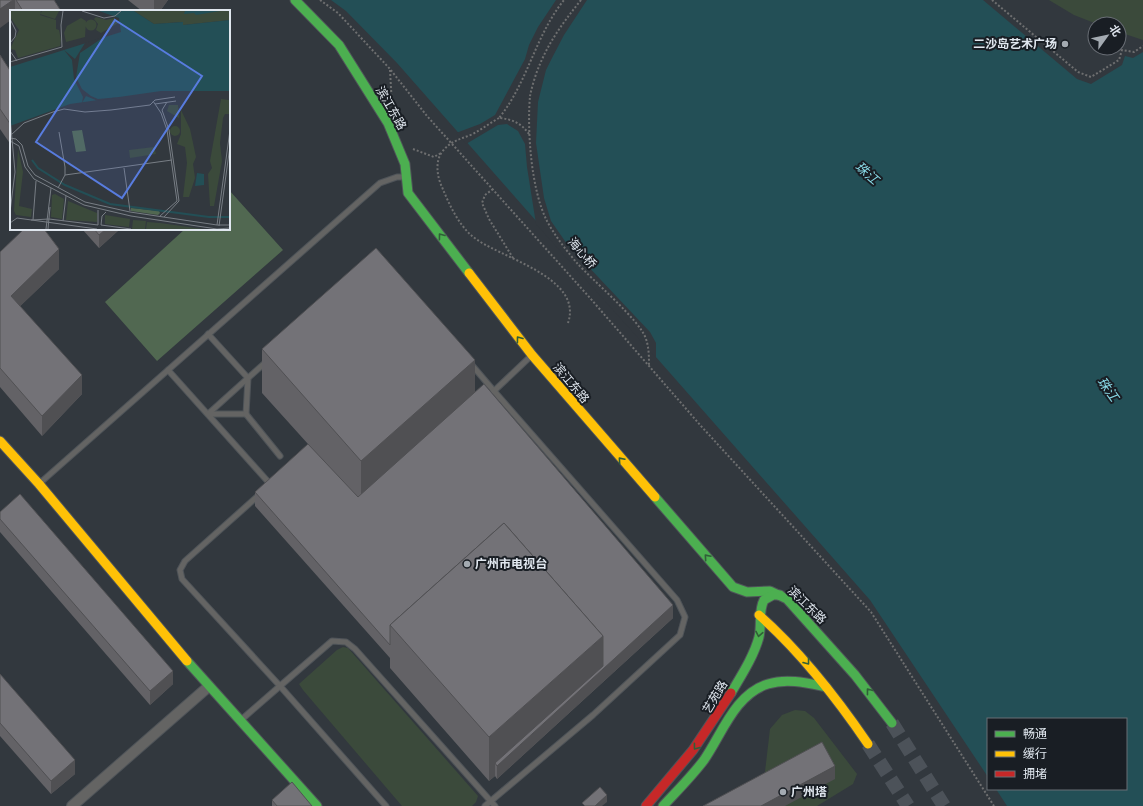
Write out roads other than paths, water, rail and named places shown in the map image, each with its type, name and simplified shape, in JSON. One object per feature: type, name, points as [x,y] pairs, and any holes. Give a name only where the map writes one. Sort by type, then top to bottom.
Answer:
[{"type":"street","name":"滨江东路","points":[[295,0],[339,45],[388,124],[405,164],[408,193],[532,355],[733,586],[746,592],[768,591],[787,599],[856,675],[892,723]]},
{"type":"street","points":[[0,441],[39,484],[208,687],[317,806]]},
{"type":"street","name":"艺苑路","points":[[646,806],[696,747],[731,694],[756,645],[760,625],[760,609],[764,600],[774,594],[780,595]]},
{"type":"street","points":[[759,615],[795,647],[826,686],[868,744]]},
{"type":"street","name":"艺苑路","points":[[663,806],[705,758],[738,706],[752,692],[762,686],[776,683],[792,682],[826,686]]},
{"type":"street","points":[[72,806],[208,687]]},
{"type":"lane","points":[[39,484],[380,183],[398,177],[406,177]]},
{"type":"lane","points":[[208,334],[248,378],[246,414],[280,456]]},
{"type":"lane","points":[[494,391],[532,355]]},
{"type":"lane","points":[[208,414],[271,358]]},
{"type":"lane","points":[[469,362],[677,600],[685,617],[680,635],[592,715],[485,806]]},
{"type":"lane","points":[[168,370],[271,485]]},
{"type":"lane","points":[[208,414],[246,414]]},
{"type":"lane","points":[[277,480],[185,561],[180,570],[182,579],[280,686],[386,806]]},
{"type":"lane","points":[[240,722],[332,641],[346,642],[355,648],[495,806]]},
{"type":"water","name":"珠江","points":[[331,0],[983,0],[1077,79],[1091,84],[1122,65],[1125,56],[1133,58],[1143,52],[1143,806],[1007,806],[997,790],[1127,790],[1127,718],[987,718],[987,776],[870,600],[397,63],[346,11]]},
{"type":"tunnel","points":[[892,723],[944,806]]},
{"type":"tunnel","points":[[868,744],[908,806]]},
{"type":"place","name":"二沙岛艺术广场","points":[[1065,44]]},
{"type":"place","name":"广州市电视台","points":[[467,564]]},
{"type":"place","name":"广州塔","points":[[783,792]]}]
